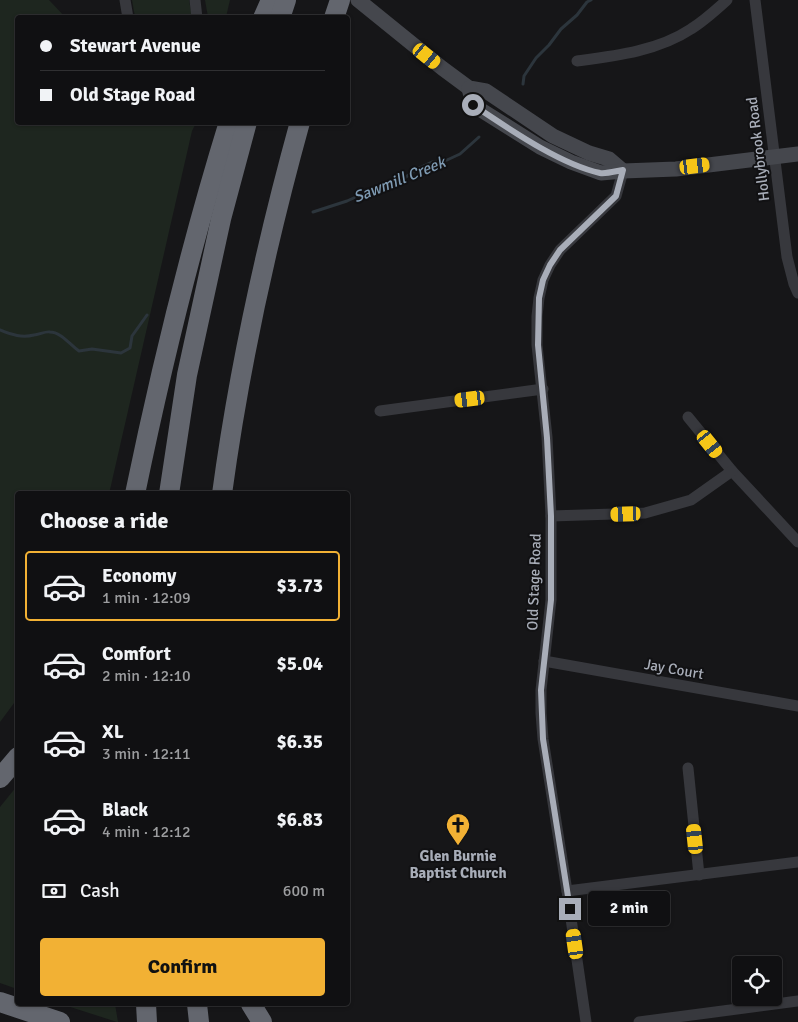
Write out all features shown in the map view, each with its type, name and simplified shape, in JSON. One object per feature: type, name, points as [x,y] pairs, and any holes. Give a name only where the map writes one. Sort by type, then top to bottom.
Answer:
[{"type":"highway","points":[[265,15],[271,0]]},
{"type":"highway","points":[[281,15],[286,0]]},
{"type":"highway","points":[[335,15],[340,0]]},
{"type":"highway","points":[[137,491],[159,380],[179,298],[201,214],[229,125]]},
{"type":"highway","points":[[169,491],[187,374],[221,219],[246,125]]},
{"type":"highway","points":[[222,491],[237,392],[252,312],[299,125]]},
{"type":"highway","points":[[0,765],[15,750]]},
{"type":"highway","points":[[0,778],[15,760]]},
{"type":"highway","points":[[0,1002],[60,1022]]},
{"type":"highway","points":[[146,1006],[147,1022]]},
{"type":"highway","points":[[197,1006],[199,1022]]},
{"type":"highway","points":[[252,1006],[262,1022]]},
{"type":"street","points":[[125,0],[128,15]]},
{"type":"street","points":[[195,0],[198,15]]},
{"type":"street","points":[[358,0],[469,88],[473,105],[540,147],[571,162],[602,173],[623,170],[676,169],[798,154]]},
{"type":"street","points":[[577,61],[627,53],[666,42],[691,29],[727,0]]},
{"type":"street","name":"Hollybrook Road","points":[[754,0],[787,256],[790,272],[798,293]]},
{"type":"street","name":"Old Stage Road","points":[[586,1022],[543,739],[541,690],[551,600],[551,516],[543,389],[538,345],[539,298],[543,280],[560,250],[616,196],[623,170]]},
{"type":"street","points":[[380,411],[543,389]]},
{"type":"street","points":[[688,417],[732,471],[798,542]]},
{"type":"street","points":[[551,516],[645,513],[692,500],[732,471]]},
{"type":"street","name":"Jay Court","points":[[544,661],[798,706]]},
{"type":"street","points":[[688,768],[699,875]]},
{"type":"street","points":[[567,891],[798,862]]},
{"type":"street","points":[[639,1022],[798,1001]]},
{"type":"shaded area","points":[[0,0],[49,0],[63,15],[15,15],[15,125],[195,125],[192,131],[110,491],[15,491],[15,702],[0,722]]},
{"type":"shaded area","points":[[132,0],[189,0],[192,15],[135,15]]},
{"type":"shaded area","points":[[205,0],[230,0],[226,15],[208,15]]},
{"type":"shaded area","points":[[15,788],[15,988],[0,983],[0,807]]},
{"type":"shaded area","points":[[67,1006],[115,1006],[117,1022]]},
{"type":"waterway","name":"Sawmill Creek","points":[[523,84],[524,76],[536,58],[561,29],[591,0]]},
{"type":"waterway","name":"Sawmill Creek","points":[[313,212],[347,201],[378,187],[399,182],[417,169],[432,162],[447,160],[460,154],[479,137]]},
{"type":"waterway","name":"Sawmill Creek","points":[[0,330],[21,336],[46,332],[54,333],[62,336],[79,351],[92,349],[121,353],[130,348],[132,336],[147,315]]},
{"type":"place","name":"Glen Burnie Baptist Church","points":[[458,846]]},
{"type":"route","points":[[473,105],[519,135],[558,157],[602,173],[623,170],[616,196],[560,250],[550,265],[543,280],[539,298],[538,345],[547,438],[551,516],[551,600],[541,690],[541,713],[543,739],[570,909]]}]
